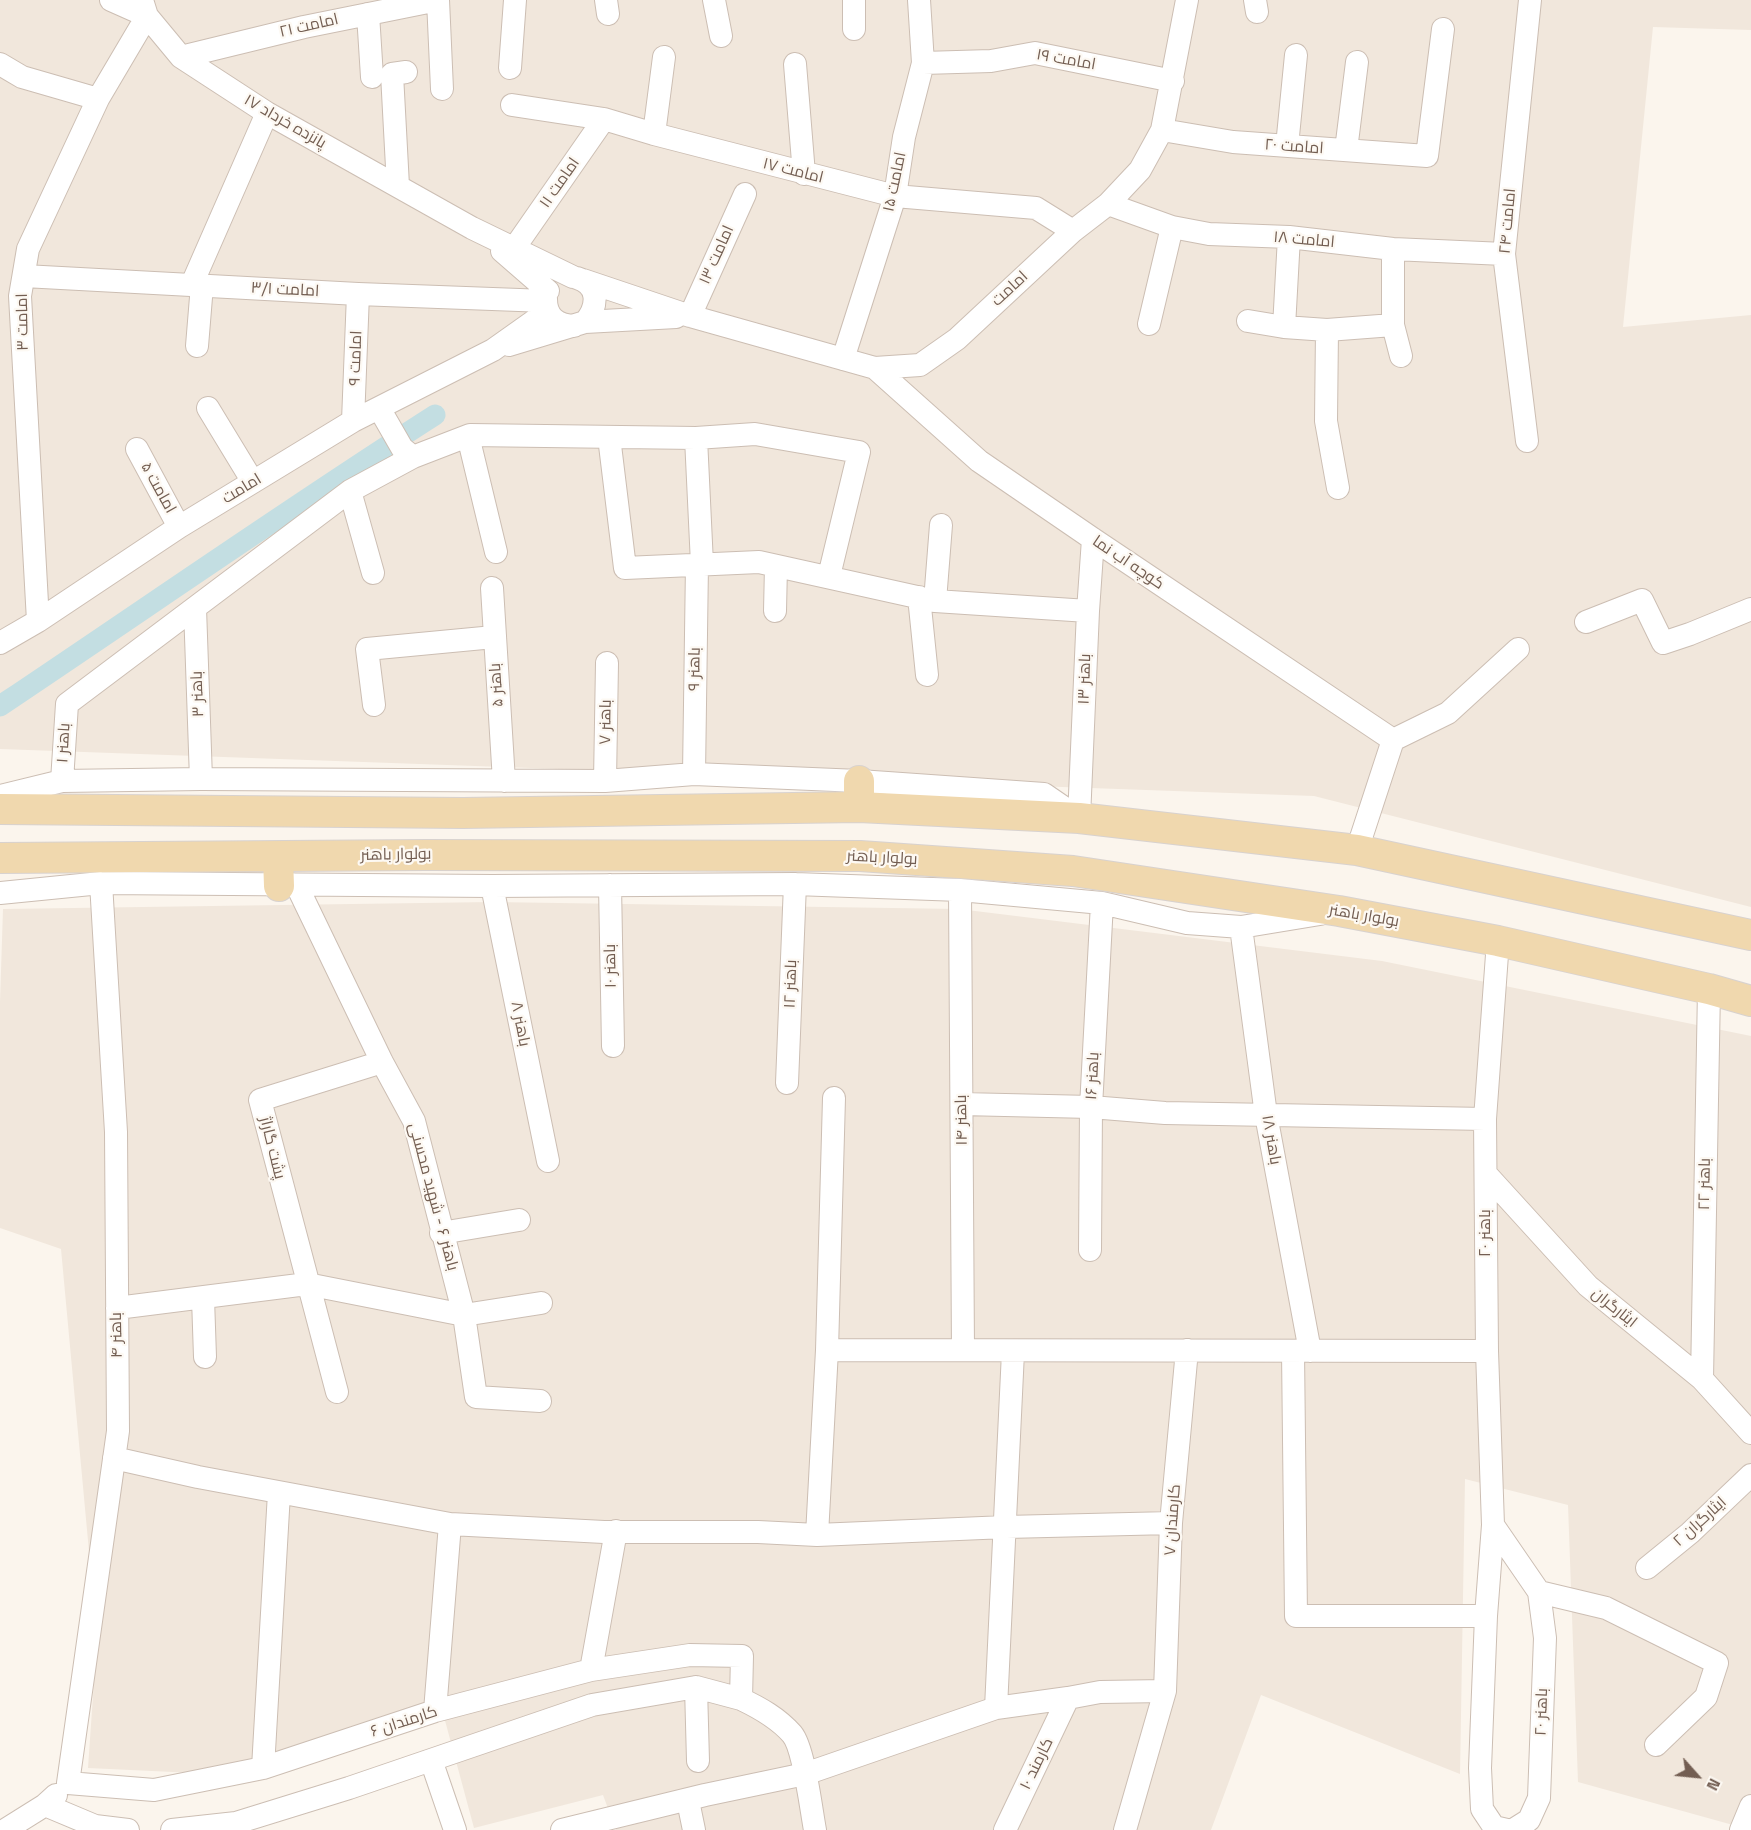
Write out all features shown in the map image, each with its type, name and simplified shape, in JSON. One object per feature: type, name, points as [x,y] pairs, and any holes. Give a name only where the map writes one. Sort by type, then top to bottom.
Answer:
[{"type":"main road","points":[[0,809],[464,813],[859,794],[1357,850],[1751,935]]},
{"type":"main road","points":[[426,812],[433,833],[426,855]]},
{"type":"main road","points":[[464,813],[458,823],[457,834],[466,855]]},
{"type":"main road","name":"بولوار باهنر","points":[[0,858],[426,855],[860,856],[1073,872],[1339,911],[1498,941],[1709,989],[1751,1001]]},
{"type":"main road","points":[[278,856],[288,886]]},
{"type":"street","name":"پانزده خرداد ۱۷","points":[[111,0],[144,8],[181,57],[267,113],[472,228],[578,279]]},
{"type":"street","points":[[438,0],[442,89]]},
{"type":"street","name":"امامت ۲۱","points":[[181,57],[361,10],[438,0]]},
{"type":"street","points":[[510,68],[515,0]]},
{"type":"street","points":[[714,0],[721,36]]},
{"type":"street","points":[[854,0],[854,29]]},
{"type":"street","name":"امامت ۱۵","points":[[843,359],[895,196],[904,137],[923,63],[919,0]]},
{"type":"street","name":"امامت","points":[[578,279],[690,316],[876,368],[920,365],[957,339],[1073,231],[1108,204],[1140,170],[1162,130],[1187,0]]},
{"type":"street","name":"امامت ۲۴","points":[[1527,441],[1504,254],[1530,0]]},
{"type":"street","name":"امامت ۳","points":[[38,621],[20,296],[28,249],[98,99],[144,8]]},
{"type":"street","points":[[361,10],[372,77]]},
{"type":"street","name":"امامت ۲۰","points":[[1162,130],[1233,142],[1427,156],[1443,29]]},
{"type":"street","name":"امامت ۱۹","points":[[923,63],[991,61],[1035,53],[1173,81]]},
{"type":"street","points":[[1287,146],[1296,55]]},
{"type":"street","points":[[654,134],[664,57]]},
{"type":"street","points":[[1346,150],[1357,62]]},
{"type":"street","points":[[0,64],[22,77],[98,99]]},
{"type":"street","points":[[795,64],[804,174]]},
{"type":"street","points":[[398,186],[392,74],[406,72]]},
{"type":"street","name":"امامت ۱۷","points":[[512,105],[604,119],[804,174],[895,196],[1036,208],[1073,231]]},
{"type":"street","points":[[197,346],[197,285],[267,113]]},
{"type":"street","name":"امامت ۱۱","points":[[515,247],[604,119]]},
{"type":"street","name":"امامت ۱۳","points":[[690,316],[745,194]]},
{"type":"street","name":"امامت ۱۸","points":[[1108,204],[1172,226],[1209,234],[1289,237],[1393,249],[1504,254]]},
{"type":"street","points":[[1149,324],[1172,226]]},
{"type":"street","name":"پانزده خرداد ۱۷","points":[[472,228],[520,266],[547,301]]},
{"type":"street","points":[[1284,327],[1289,237]]},
{"type":"street","points":[[1393,249],[1393,324],[1401,356]]},
{"type":"street","name":"امامت ۳/۱","points":[[24,276],[358,294],[547,301]]},
{"type":"street","points":[[563,278],[578,279],[592,289],[595,301],[593,313],[579,324],[563,326],[554,321],[547,301],[554,283],[563,278]]},
{"type":"street","name":"امامت ۹","points":[[353,421],[358,294]]},
{"type":"street","name":"امامت","points":[[493,350],[547,301]]},
{"type":"street","name":"امامت","points":[[0,643],[38,621],[179,527],[353,421],[493,350],[579,324],[690,316]]},
{"type":"street","points":[[1248,321],[1284,327],[1327,330],[1393,324]]},
{"type":"street","points":[[1327,330],[1326,421],[1338,488]]},
{"type":"street","name":"کوچه آب نما","points":[[876,368],[979,461],[1394,740]]},
{"type":"street","points":[[208,408],[253,483]]},
{"type":"street","points":[[379,408],[403,445]]},
{"type":"street","points":[[195,608],[350,490],[403,445],[468,436],[696,438],[755,434],[859,452],[829,576]]},
{"type":"street","points":[[468,436],[496,552]]},
{"type":"street","points":[[609,436],[625,568],[759,562],[927,599],[1088,611]]},
{"type":"street","name":"باهنر ۹","points":[[694,774],[699,564],[696,438]]},
{"type":"street","name":"امامت ۵","points":[[137,449],[179,527]]},
{"type":"street","points":[[350,490],[373,573]]},
{"type":"street","points":[[927,675],[927,599],[941,525]]},
{"type":"street","name":"باهنر ۱۳","points":[[1079,818],[1093,539]]},
{"type":"street","points":[[775,611],[776,566]]},
{"type":"street","name":"باهنر ۵","points":[[492,588],[504,781]]},
{"type":"street","points":[[1586,622],[1642,600],[1663,643],[1751,609]]},
{"type":"street","name":"باهنر ۱","points":[[62,781],[67,705],[195,608]]},
{"type":"street","name":"باهنر ۳","points":[[195,608],[201,779]]},
{"type":"street","points":[[374,705],[367,649],[494,637]]},
{"type":"street","points":[[1357,850],[1394,740],[1448,713],[1518,649]]},
{"type":"street","name":"باهنر ۷","points":[[605,782],[607,663]]},
{"type":"street","points":[[0,796],[62,781],[201,779],[605,782],[694,774],[859,794]]},
{"type":"street","points":[[0,893],[101,883],[288,886],[795,884],[960,890],[1102,903],[1187,923],[1241,927],[1339,911]]},
{"type":"street","name":"باهنر ۴","points":[[68,1783],[118,1431],[116,1132],[101,883]]},
{"type":"street","name":"باهنر ۱۲","points":[[787,1083],[795,884]]},
{"type":"street","name":"باهنر ۱۰","points":[[610,885],[613,1046]]},
{"type":"street","name":"باهنر ۶ - شهید محسنی","points":[[288,886],[414,1121],[464,1316],[476,1398],[540,1401]]},
{"type":"street","name":"باهنر ۸","points":[[492,886],[548,1161]]},
{"type":"street","name":"باهنر ۱۴","points":[[960,890],[963,1350]]},
{"type":"street","name":"باهنر ۱۶","points":[[1090,1250],[1091,1107],[1102,903]]},
{"type":"street","name":"باهنر ۱۸","points":[[1241,927],[1301,1351],[1296,1616],[1486,1616]]},
{"type":"street","name":"باهنر ۲۰","points":[[1498,941],[1485,1119],[1487,1351],[1493,1526],[1486,1616],[1480,1768],[1482,1809],[1494,1827],[1507,1830]]},
{"type":"street","name":"باهنر ۲۲","points":[[1702,1379],[1709,989]]},
{"type":"street","name":"پشت گاراژ","points":[[307,1284],[260,1100],[382,1062]]},
{"type":"street","points":[[817,1535],[827,1350],[834,1098]]},
{"type":"street","points":[[962,1104],[1091,1107],[1165,1113],[1485,1119]]},
{"type":"street","name":"ایثارگران","points":[[1486,1174],[1588,1286],[1702,1379],[1751,1433]]},
{"type":"street","points":[[441,1233],[519,1220]]},
{"type":"street","points":[[117,1308],[307,1284],[464,1316],[541,1303]]},
{"type":"street","points":[[307,1284],[337,1392]]},
{"type":"street","points":[[202,1298],[205,1357]]},
{"type":"street","points":[[827,1350],[1487,1351]]},
{"type":"street","name":"کارمندان ۷","points":[[1125,1830],[1165,1691],[1171,1523],[1187,1350]]},
{"type":"street","points":[[996,1708],[1013,1352]]},
{"type":"street","points":[[114,1458],[279,1493],[450,1524],[616,1531],[817,1535],[1171,1523]]},
{"type":"street","name":"ایثارگران ۲","points":[[1647,1568],[1690,1533],[1751,1475]]},
{"type":"street","points":[[263,1768],[279,1493]]},
{"type":"street","points":[[435,1711],[450,1524]]},
{"type":"street","name":"باهنر ۲۰","points":[[1493,1526],[1539,1592],[1545,1638],[1539,1798],[1529,1820],[1513,1830]]},
{"type":"street","points":[[591,1670],[616,1531]]},
{"type":"street","points":[[1539,1592],[1605,1608],[1717,1663],[1706,1697],[1656,1745]]},
{"type":"street","name":"کارمندان ۶","points":[[68,1783],[154,1790],[263,1768],[435,1711],[591,1670],[690,1655],[742,1656],[741,1698]]},
{"type":"street","points":[[696,1687],[698,1761]]},
{"type":"street","points":[[172,1830],[236,1823],[592,1705],[696,1687],[741,1698],[769,1713],[793,1735],[806,1774],[815,1830]]},
{"type":"street","points":[[562,1830],[806,1774],[996,1708],[1100,1692],[1165,1691]]},
{"type":"street","name":"کارمند ۱۰","points":[[1005,1830],[1068,1698]]},
{"type":"street","points":[[431,1760],[455,1830]]},
{"type":"street","points":[[5,1830],[45,1805],[68,1783]]},
{"type":"street","points":[[688,1800],[694,1830]]},
{"type":"street","points":[[45,1805],[95,1826],[119,1829]]},
{"type":"street","points":[[1741,1830],[1751,1806]]},
{"type":"shaded area","points":[[0,0],[1751,0],[1751,30],[1653,27],[1623,327],[1751,315],[1751,907],[1314,796],[0,749]]},
{"type":"shaded area","points":[[492,902],[959,909],[1382,961],[1751,1036],[1751,1830],[1578,1782],[1568,1505],[1465,1479],[1460,1774],[1261,1695],[1211,1830],[616,1830],[603,1795],[474,1828],[440,1702],[237,1775],[88,1768],[97,1638],[61,1249],[0,1228],[0,1002],[3,909]]},
{"type":"waterway","points":[[0,706],[435,415]]}]
